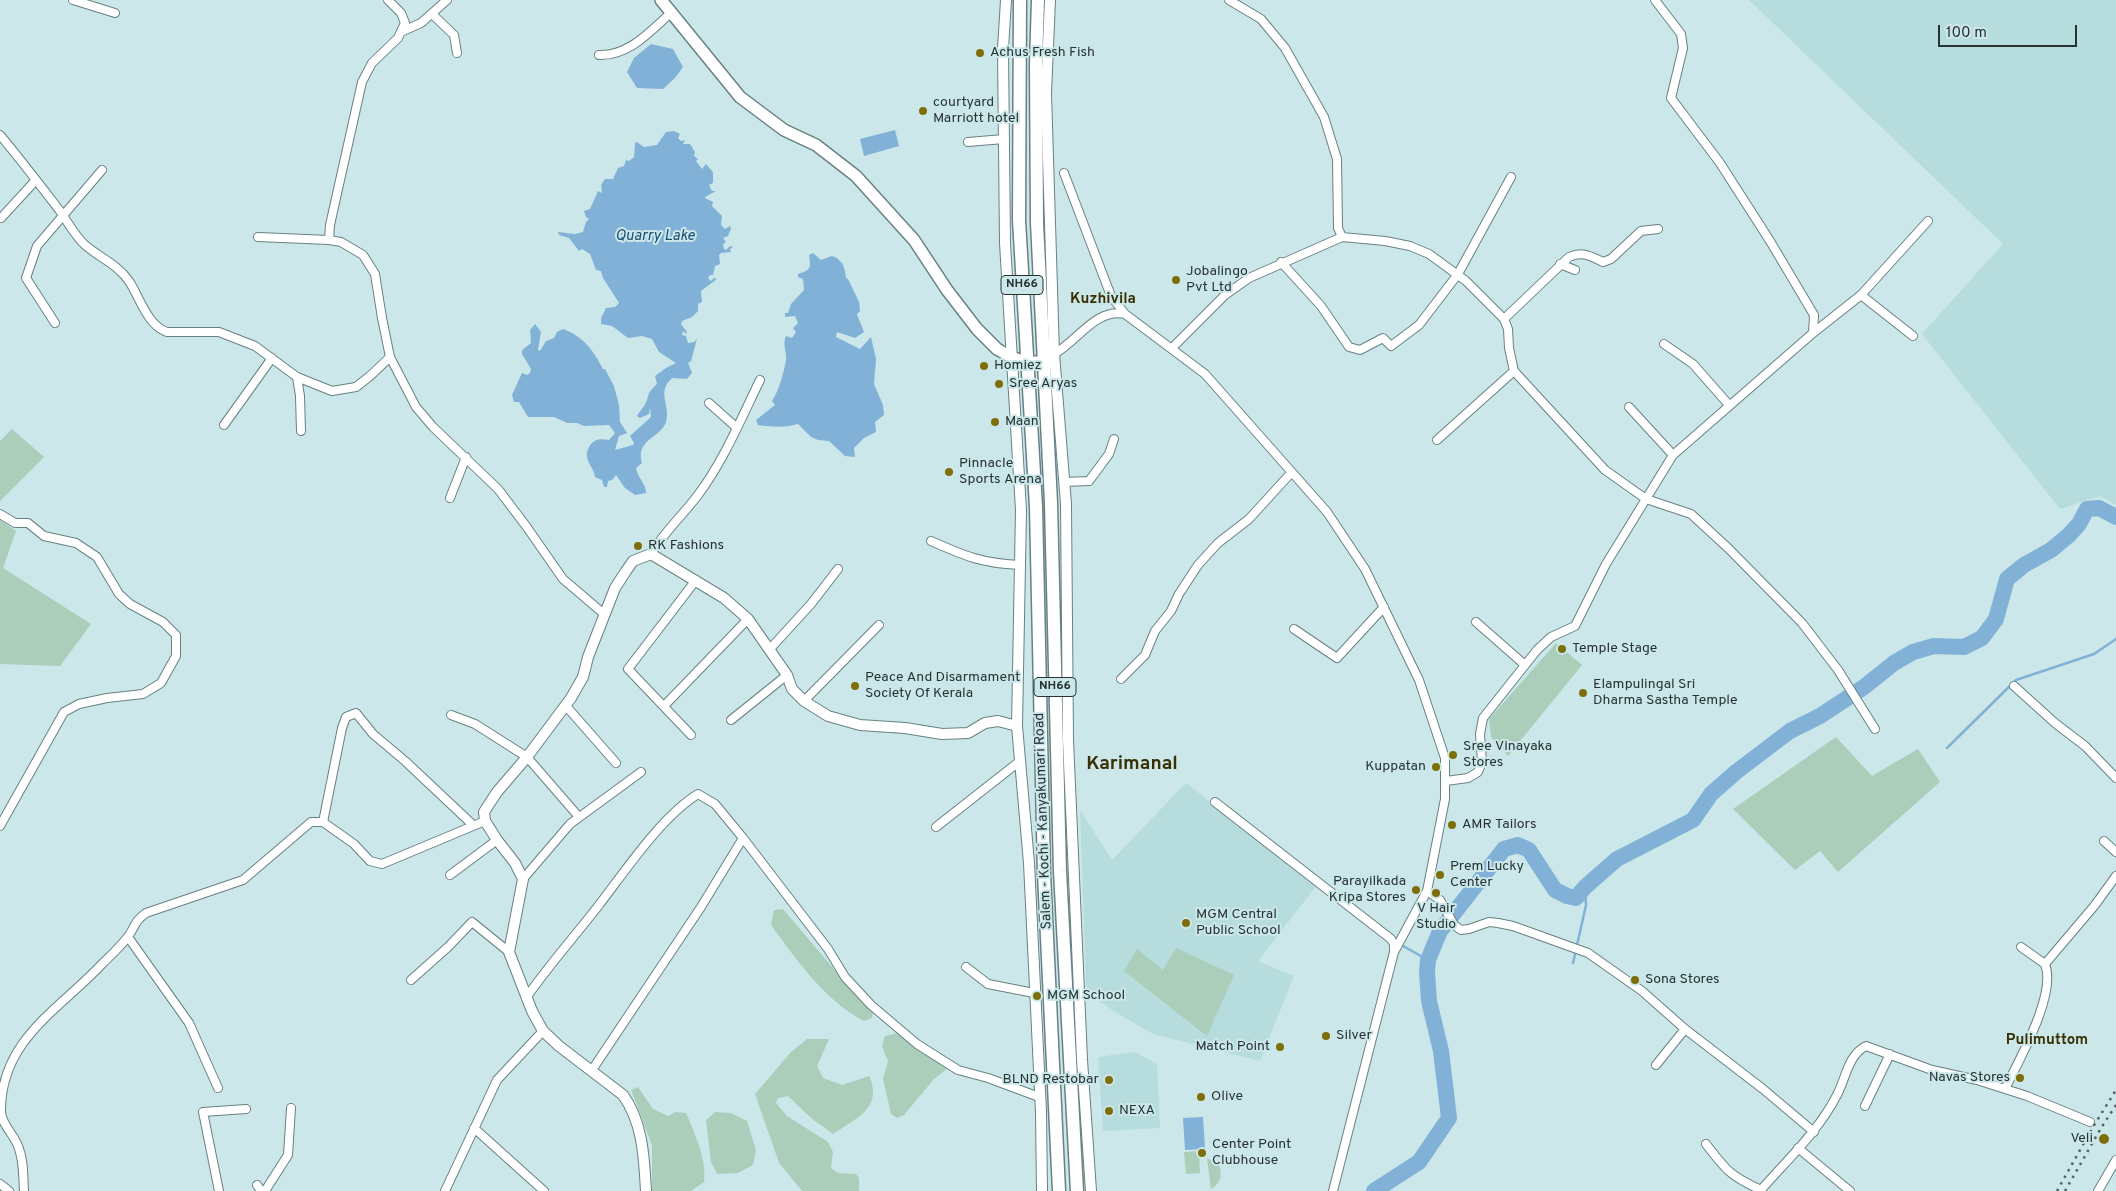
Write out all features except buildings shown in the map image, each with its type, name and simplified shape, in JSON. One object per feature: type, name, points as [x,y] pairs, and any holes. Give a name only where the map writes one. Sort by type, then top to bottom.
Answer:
[{"type":"highway","name":"Salem - Kochi - Kanyakumari Road","points":[[1020,0],[1019,220],[1036,507],[1044,874],[1059,1191]]},
{"type":"highway","name":"Salem - Kochi - Kanyakumari Road","points":[[1038,0],[1036,167],[1043,362],[1051,503],[1060,871],[1077,1191]]},
{"type":"main road","points":[[661,0],[740,97],[784,130],[816,145],[856,176],[914,240],[948,290],[977,328],[997,349],[1011,357],[1026,362],[1043,362]]},
{"type":"street","points":[[73,0],[115,13]]},
{"type":"street","points":[[388,0],[404,18],[403,31]]},
{"type":"street","points":[[329,240],[330,225],[362,82],[372,63],[403,31],[421,23],[447,0]]},
{"type":"street","points":[[1006,0],[1003,49],[1005,243],[1021,510],[1017,726],[1029,863],[1041,1112],[1042,1191]]},
{"type":"street","points":[[1050,0],[1046,94],[1054,354],[1064,482],[1068,740],[1082,1060],[1091,1191]]},
{"type":"street","points":[[1229,0],[1262,19],[1285,48],[1324,117],[1337,159],[1338,228],[1342,236]]},
{"type":"street","points":[[1655,0],[1681,34],[1683,48],[1671,98],[1720,163],[1770,242],[1814,315],[1813,333]]},
{"type":"street","points":[[600,54],[612,55],[634,45],[672,12]]},
{"type":"street","points":[[432,14],[454,35],[457,53]]},
{"type":"street","points":[[0,135],[84,244],[114,264],[126,278],[156,326],[167,332],[219,332],[255,346],[297,377],[332,391],[356,387],[390,357]]},
{"type":"street","points":[[968,142],[1004,139]]},
{"type":"street","points":[[55,323],[26,278],[37,246],[62,214],[102,170]]},
{"type":"street","points":[[1064,173],[1111,296],[1125,314],[1204,374],[1327,512],[1365,569],[1419,680],[1445,758],[1445,799],[1427,891],[1394,952],[1333,1191]]},
{"type":"street","points":[[1282,262],[1321,306],[1349,348],[1360,350],[1383,338],[1391,346],[1418,325],[1458,274],[1511,177]]},
{"type":"street","points":[[0,218],[36,180]]},
{"type":"street","points":[[1446,780],[1468,778],[1478,772],[1482,762],[1480,734],[1483,718],[1525,665],[1551,637],[1575,626],[1606,564],[1673,455],[1813,333],[1861,295],[1928,220]]},
{"type":"street","points":[[1504,319],[1569,257],[1578,253],[1584,253],[1603,262],[1611,258],[1641,231],[1658,229]]},
{"type":"street","points":[[1172,348],[1226,295],[1249,278],[1342,236],[1410,246],[1429,254],[1458,274],[1504,319],[1508,329],[1509,348],[1514,371],[1605,470],[1646,499],[1691,514],[1728,548],[1802,623],[1848,685],[1876,729]]},
{"type":"street","points":[[258,237],[341,242],[363,255],[375,274],[390,357],[416,407],[433,427],[498,489],[563,579],[604,614]]},
{"type":"street","points":[[1560,264],[1575,270]]},
{"type":"street","points":[[1861,295],[1913,336]]},
{"type":"street","points":[[1043,362],[1066,347],[1099,317],[1114,312],[1125,314]]},
{"type":"street","points":[[1664,344],[1693,364],[1729,405]]},
{"type":"street","points":[[224,424],[272,358]]},
{"type":"street","points":[[1437,440],[1514,371]]},
{"type":"street","points":[[297,377],[300,396],[300,431]]},
{"type":"street","points":[[523,879],[515,863],[496,840],[485,821],[484,812],[497,792],[566,706],[583,677],[588,657],[615,588],[633,561],[651,554],[664,533],[702,490],[737,428],[760,380]]},
{"type":"street","points":[[709,403],[737,428]]},
{"type":"street","points":[[1629,407],[1673,455]]},
{"type":"street","points":[[1064,482],[1090,481],[1108,454],[1114,440]]},
{"type":"street","points":[[450,498],[466,457]]},
{"type":"street","points":[[1121,679],[1145,655],[1155,631],[1171,611],[1179,594],[1198,565],[1218,543],[1249,519],[1291,473]]},
{"type":"street","points":[[0,514],[15,523],[28,523],[44,536],[76,543],[97,557],[119,594],[124,599],[163,622],[176,635],[176,656],[160,683],[143,694],[107,698],[79,704],[64,712],[32,765],[0,826]]},
{"type":"street","points":[[931,541],[972,559],[993,564],[1020,566]]},
{"type":"street","points":[[651,554],[724,598],[748,619],[786,675],[792,689],[804,701],[828,716],[860,725],[905,728],[942,734],[968,733],[985,723],[998,721],[1017,726]]},
{"type":"street","points":[[769,650],[811,604],[838,569]]},
{"type":"street","points":[[691,735],[628,669],[696,580]]},
{"type":"street","points":[[1294,629],[1337,658],[1384,607]]},
{"type":"street","points":[[664,706],[748,619]]},
{"type":"street","points":[[1476,622],[1525,665]]},
{"type":"street","points":[[804,701],[879,625]]},
{"type":"street","points":[[731,720],[786,675]]},
{"type":"street","points":[[2014,686],[2055,723],[2086,746],[2116,778]]},
{"type":"street","points":[[566,706],[616,763]]},
{"type":"street","points":[[323,822],[344,723],[349,714],[356,713],[373,734],[405,761],[473,825]]},
{"type":"street","points":[[451,715],[475,724],[527,756],[580,817]]},
{"type":"street","points":[[936,827],[1020,761]]},
{"type":"street","points":[[509,952],[523,879],[570,824],[641,772]]},
{"type":"street","points":[[526,998],[644,846],[685,802],[698,794],[715,804],[743,838],[828,949],[845,977],[870,1005],[917,1044],[958,1070],[988,1078],[1039,1097]]},
{"type":"street","points":[[1215,802],[1391,939],[1394,944],[1394,952]]},
{"type":"street","points":[[24,1191],[22,1159],[18,1145],[1,1114],[3,1082],[21,1042],[62,999],[96,971],[128,937],[136,920],[146,913],[243,880],[311,822],[323,822],[354,844],[370,861],[382,864],[485,821]]},
{"type":"street","points":[[592,1070],[701,907],[743,838]]},
{"type":"street","points":[[450,875],[496,840]]},
{"type":"street","points":[[2104,841],[2116,852]]},
{"type":"street","points":[[2045,964],[2116,876]]},
{"type":"street","points":[[1427,891],[1440,900],[1454,925],[1461,930],[1488,922],[1513,926],[1588,953],[1642,991],[1685,1029],[1763,1089],[1814,1132]]},
{"type":"street","points":[[411,980],[448,947],[472,922],[509,952],[526,998],[543,1031],[559,1046],[622,1095],[629,1104],[644,1143],[646,1191]]},
{"type":"street","points":[[128,937],[189,1023],[218,1088]]},
{"type":"street","points":[[2005,1089],[2042,1008],[2049,972],[2045,964],[2021,947]]},
{"type":"street","points":[[966,967],[988,984],[1034,993]]},
{"type":"street","points":[[1656,1065],[1685,1029]]},
{"type":"street","points":[[445,1191],[497,1080],[543,1031]]},
{"type":"street","points":[[1706,1144],[1723,1167],[1737,1179],[1760,1190],[1814,1132],[1838,1094],[1853,1057],[1858,1050],[1866,1046],[1932,1070],[1977,1080],[2027,1096],[2090,1122]]},
{"type":"street","points":[[1865,1106],[1890,1054]]},
{"type":"street","points":[[265,1191],[288,1155],[291,1108]]},
{"type":"street","points":[[220,1191],[203,1112],[246,1109]]},
{"type":"street","points":[[474,1128],[544,1191]]},
{"type":"street","points":[[1798,1148],[1850,1191]]},
{"type":"street","points":[[2098,1191],[2116,1160]]},
{"type":"street","points":[[0,1184],[9,1191]]},
{"type":"shaded area","points":[[1749,0],[2116,0],[2116,505],[2100,496],[2060,509],[1922,334],[2003,244]]},
{"type":"shaded area","name":"MGM Central Public School","points":[[1186,783],[1317,885],[1258,961],[1294,976],[1260,1061],[1153,1034],[1089,994],[1086,983],[1080,810],[1112,860]]},
{"type":"shaded area","points":[[1135,1052],[1157,1064],[1160,1128],[1103,1131],[1098,1057]]},
{"type":"green space","points":[[12,429],[44,457],[0,501],[0,441]]},
{"type":"green space","points":[[0,520],[16,531],[3,568],[91,624],[60,666],[0,664]]},
{"type":"green space","points":[[1556,643],[1582,665],[1508,756],[1491,737],[1489,719]]},
{"type":"green space","points":[[1836,737],[1872,776],[1918,749],[1940,782],[1838,872],[1820,851],[1795,870],[1733,809]]},
{"type":"green space","points":[[783,909],[849,987],[873,1010],[872,1018],[864,1021],[850,1013],[824,991],[801,965],[771,925],[774,910]]},
{"type":"green space","points":[[1176,948],[1234,975],[1207,1036],[1124,971],[1137,949],[1163,970]]},
{"type":"green space","points":[[898,1033],[944,1062],[946,1070],[934,1079],[904,1115],[897,1118],[891,1114],[883,1079],[888,1061],[882,1046],[885,1036]]},
{"type":"green space","points":[[807,1039],[829,1039],[817,1066],[823,1078],[842,1085],[869,1076],[873,1087],[873,1096],[870,1104],[858,1117],[833,1134],[811,1118],[788,1096],[778,1098],[776,1103],[787,1116],[828,1142],[833,1152],[831,1168],[838,1173],[856,1174],[859,1178],[859,1191],[802,1191],[779,1163],[755,1094],[791,1052]]},
{"type":"green space","points":[[638,1087],[653,1109],[668,1116],[675,1112],[686,1113],[700,1147],[704,1165],[704,1182],[691,1191],[652,1191],[652,1145],[631,1090]]},
{"type":"green space","points":[[715,1112],[731,1113],[747,1121],[756,1150],[753,1165],[738,1173],[717,1174],[711,1162],[706,1120]]},
{"type":"green space","points":[[1199,1151],[1200,1173],[1186,1174],[1184,1152]]},
{"type":"green space","points":[[1207,1158],[1219,1165],[1221,1172],[1219,1182],[1211,1189]]},
{"type":"water","points":[[651,44],[673,49],[683,67],[663,89],[637,88],[627,72],[634,58]]},
{"type":"water","points":[[895,130],[899,146],[864,156],[860,139]]},
{"type":"water","name":"Quarry Lake","points":[[674,131],[680,134],[678,138],[681,141],[685,140],[683,144],[690,144],[695,152],[694,156],[698,159],[696,161],[702,169],[706,164],[713,172],[713,183],[709,185],[712,191],[716,191],[705,198],[713,202],[712,206],[722,216],[721,225],[725,229],[730,226],[731,229],[728,236],[723,238],[726,242],[723,244],[724,249],[726,250],[730,246],[733,247],[730,249],[731,252],[719,255],[720,264],[715,266],[713,275],[710,275],[708,278],[711,281],[714,278],[717,279],[701,291],[702,302],[698,304],[698,311],[692,317],[682,321],[681,324],[687,332],[686,334],[683,331],[682,335],[686,336],[688,343],[694,342],[697,339],[691,361],[688,363],[692,373],[687,379],[672,378],[667,383],[664,394],[667,410],[666,422],[659,432],[645,444],[641,455],[642,463],[636,468],[646,493],[635,495],[625,488],[616,475],[612,480],[608,481],[607,487],[604,487],[602,480],[595,477],[588,462],[587,454],[591,444],[597,440],[609,440],[615,433],[609,425],[584,426],[577,423],[567,423],[554,417],[528,417],[519,402],[514,402],[512,395],[522,373],[527,375],[530,373],[531,369],[522,354],[522,350],[531,343],[530,330],[535,324],[541,332],[538,350],[540,351],[546,341],[554,338],[557,332],[563,329],[582,340],[592,350],[603,369],[605,369],[614,386],[619,405],[620,422],[627,433],[619,436],[615,450],[633,445],[634,443],[630,436],[651,417],[650,407],[649,414],[640,418],[637,416],[646,402],[650,391],[657,384],[655,376],[676,363],[659,352],[652,339],[642,336],[628,338],[612,326],[601,324],[601,318],[606,308],[615,307],[619,303],[603,278],[601,271],[596,270],[590,254],[582,249],[579,251],[569,238],[559,235],[558,232],[575,234],[583,232],[589,219],[584,211],[590,209],[598,191],[602,193],[601,185],[605,179],[613,179],[618,168],[624,166],[626,160],[629,161],[634,157],[635,143],[637,142],[644,147],[657,145],[666,132]]},
{"type":"water","points":[[813,253],[821,260],[832,256],[841,261],[846,278],[859,302],[860,311],[857,314],[864,332],[855,338],[837,332],[836,337],[860,349],[871,337],[876,359],[874,384],[883,405],[884,415],[875,422],[876,432],[864,438],[854,448],[855,457],[845,456],[829,441],[811,437],[798,424],[783,427],[768,426],[758,425],[756,420],[775,405],[772,401],[781,381],[786,360],[785,339],[786,336],[792,338],[796,332],[793,328],[798,323],[795,316],[785,317],[785,313],[788,313],[791,304],[804,290],[803,279],[798,277],[798,274],[808,270],[810,263],[809,255]]},
{"type":"water","points":[[1203,1117],[1205,1149],[1185,1150],[1183,1118]]},
{"type":"waterway","points":[[1374,1191],[1419,1162],[1449,1118],[1441,1051],[1429,1001],[1428,960],[1440,931],[1504,849],[1518,845],[1529,850],[1555,890],[1576,898],[1585,887],[1617,859],[1693,820],[1711,794],[1736,772],[1790,731],[1820,716],[1864,687],[1894,663],[1913,652],[1934,646],[1964,647],[1982,638],[1996,619],[2007,579],[2024,565],[2051,550],[2069,535],[2079,524],[2087,509],[2099,508],[2116,517]]},
{"type":"waterway","points":[[1947,748],[2016,680],[2094,654],[2116,639]]},
{"type":"waterway","points":[[1573,963],[1586,905],[1585,887]]},
{"type":"waterway","points":[[1403,946],[1428,960]]},
{"type":"railway","points":[[2057,1191],[2116,1090]]},
{"type":"railway","points":[[2065,1191],[2116,1105]]},
{"type":"place","name":"Achus Fresh Fish","points":[[980,53]]},
{"type":"place","name":"courtyard Marriott hotel","points":[[923,111]]},
{"type":"place","name":"Jobalingo Pvt Ltd","points":[[1176,280]]},
{"type":"place","name":"Homiez","points":[[984,366]]},
{"type":"place","name":"Sree Aryas","points":[[999,384]]},
{"type":"place","name":"Maan","points":[[995,422]]},
{"type":"place","name":"Pinnacle Sports Arena","points":[[949,472]]},
{"type":"place","name":"RK Fashions","points":[[638,546]]},
{"type":"place","name":"Temple Stage","points":[[1562,649]]},
{"type":"place","name":"Peace And Disarmament Society Of Kerala","points":[[855,686]]},
{"type":"place","name":"Elampulingal Sri Dharma Sastha Temple","points":[[1583,693]]},
{"type":"place","name":"Sree Vinayaka Stores","points":[[1453,755]]},
{"type":"place","name":"Kuppatan","points":[[1436,767]]},
{"type":"place","name":"AMR Tailors","points":[[1452,825]]},
{"type":"place","name":"Prem Lucky Center","points":[[1440,875]]},
{"type":"place","name":"Parayilkada Kripa Stores","points":[[1416,890]]},
{"type":"place","name":"V Hair Studio","points":[[1436,893]]},
{"type":"place","name":"MGM Central Public School","points":[[1186,923]]},
{"type":"place","name":"Sona Stores","points":[[1635,980]]},
{"type":"place","name":"MGM School","points":[[1037,996]]},
{"type":"place","name":"Silver","points":[[1326,1036]]},
{"type":"place","name":"Match Point","points":[[1280,1047]]},
{"type":"place","name":"Navas Stores","points":[[2020,1078]]},
{"type":"place","name":"BLND Restobar","points":[[1109,1080]]},
{"type":"place","name":"Olive","points":[[1201,1097]]},
{"type":"place","name":"NEXA","points":[[1109,1111]]},
{"type":"place","name":"Veli","points":[[2104,1139]]},
{"type":"place","name":"Center Point Clubhouse","points":[[1202,1153]]},
{"type":"district","name":"Kuzhivila","points":[[1103,300]]},
{"type":"district","name":"Karimanal","points":[[1132,765]]},
{"type":"district","name":"Pulimuttom","points":[[2047,1041]]}]
